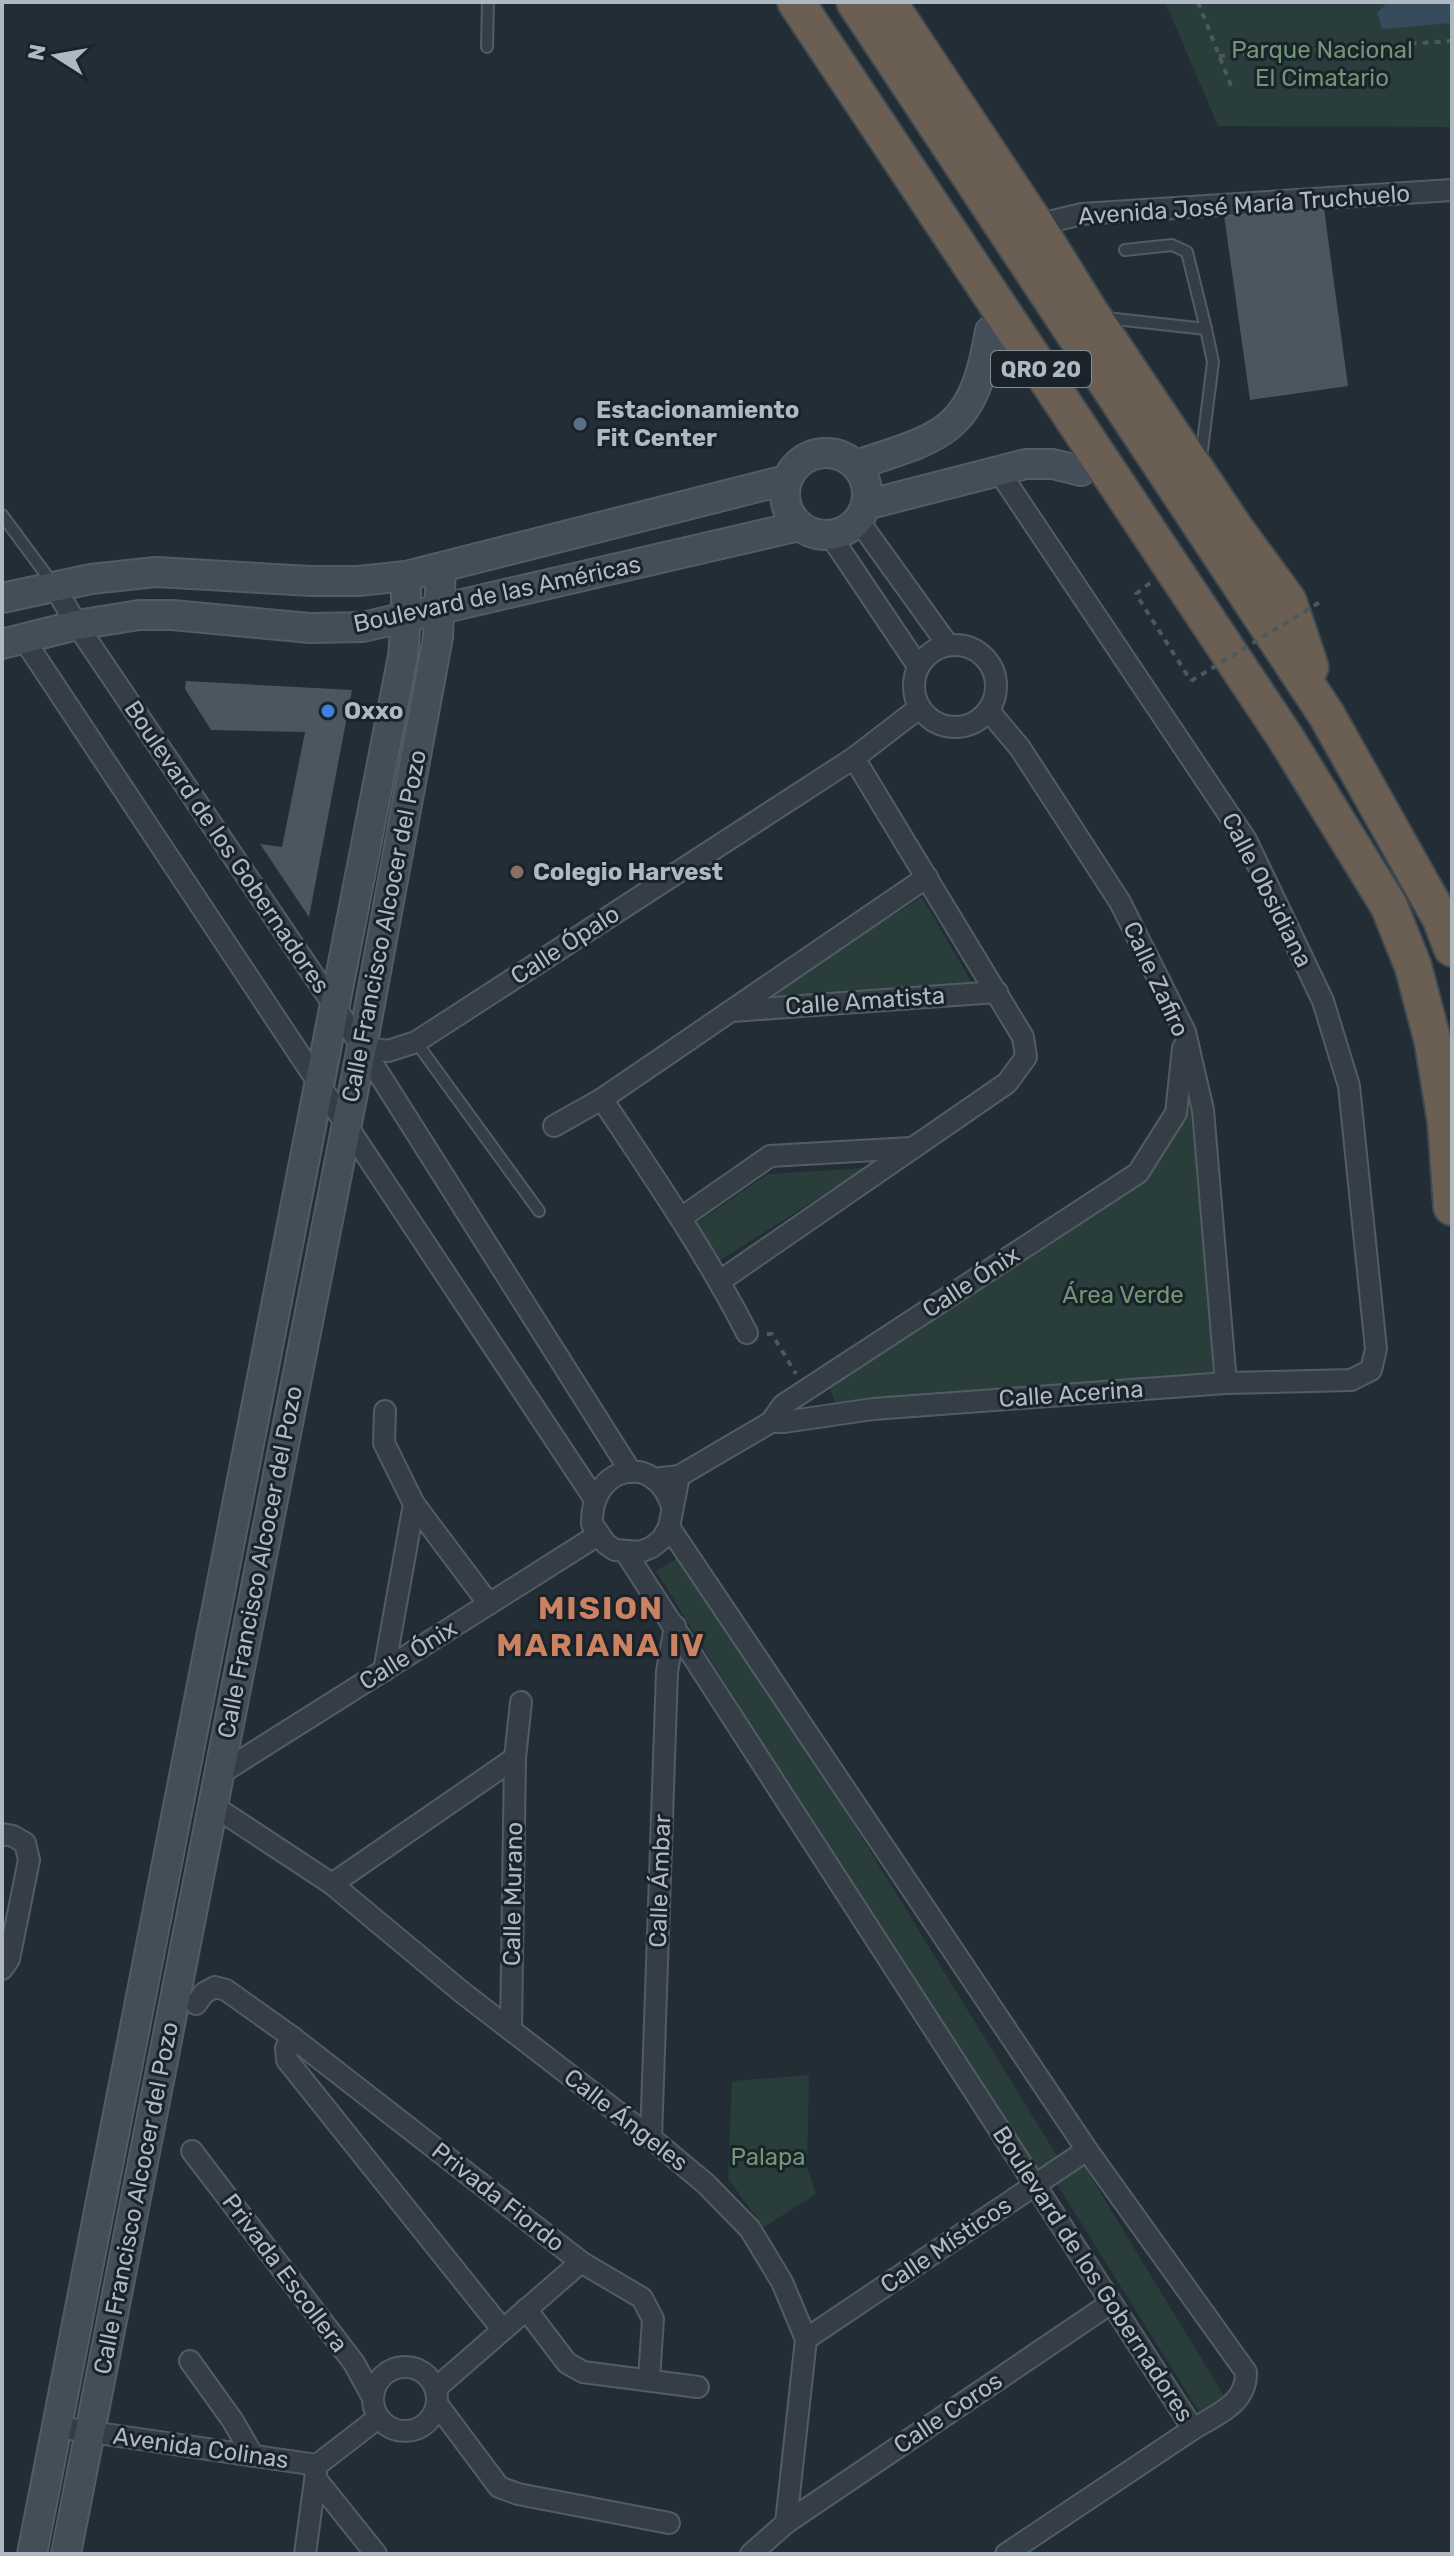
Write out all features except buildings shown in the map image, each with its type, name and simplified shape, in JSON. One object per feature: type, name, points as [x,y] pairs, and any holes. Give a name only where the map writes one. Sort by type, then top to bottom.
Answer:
[{"type":"highway","points":[[776,2],[1081,471],[1155,579],[1190,626],[1285,737]]},
{"type":"highway","name":"QRO 20","points":[[796,2],[1285,737],[1389,906],[1413,966],[1433,1042],[1444,1108],[1452,1207]]},
{"type":"highway","name":"QRO 20","points":[[855,2],[1326,714],[1441,919],[1452,948]]},
{"type":"highway","points":[[888,2],[1036,225],[1089,311],[1288,601],[1326,714]]},
{"type":"street","name":"Avenida José María Truchuelo","points":[[1036,225],[1082,214],[1452,190]]},
{"type":"street","points":[[856,465],[918,445],[955,421],[978,385],[990,331]]},
{"type":"street","points":[[948,645],[862,513],[866,484],[856,465],[845,457],[817,453],[804,458],[793,468],[786,480],[785,505],[799,526],[818,535],[840,533],[862,513],[998,470],[1026,464],[1053,464],[1081,471]]},
{"type":"street","name":"Calle Obsidiana","points":[[998,470],[1246,840],[1323,1001],[1349,1086],[1376,1349],[1371,1370]]},
{"type":"street","name":"Boulevard de las Américas","points":[[2,598],[91,579],[156,572],[311,581],[358,581],[406,576],[786,480]]},
{"type":"street","name":"Boulevard de las Américas","points":[[13,641],[77,625],[139,615],[187,616],[310,628],[363,627],[799,526]]},
{"type":"street","points":[[830,535],[918,666]]},
{"type":"street","name":"Calle Francisco Alcocer del Pozo","points":[[66,2554],[362,1047],[441,611],[441,568]]},
{"type":"street","name":"Calle Francisco Alcocer del Pozo","points":[[32,2554],[403,656],[406,576]]},
{"type":"street","name":"Boulevard de los Gobernadores","points":[[54,586],[77,625],[362,1047],[631,1472]]},
{"type":"street","points":[[13,641],[319,1085],[594,1498]]},
{"type":"street","points":[[948,645],[962,645],[975,650],[994,671],[997,684],[989,711],[967,727],[940,726],[919,708],[914,695],[918,666],[926,656],[948,645]]},
{"type":"street","name":"Calle Ópalo","points":[[362,1047],[388,1051],[416,1042],[854,758],[919,708]]},
{"type":"street","name":"Calle Zafiro","points":[[989,711],[1020,748],[1120,902],[1185,1032],[1203,1110],[1226,1383]]},
{"type":"street","points":[[720,1281],[1007,1083],[1026,1057],[1023,1037],[854,758]]},
{"type":"street","name":"Calle Amatista","points":[[554,1126],[602,1099],[927,877]]},
{"type":"street","name":"Calle Amatista","points":[[732,1011],[997,992]]},
{"type":"street","name":"Calle Ónix","points":[[654,1479],[679,1476],[771,1422],[783,1405],[1138,1173],[1176,1113],[1185,1032]]},
{"type":"street","points":[[602,1099],[681,1218],[720,1281],[747,1333]]},
{"type":"street","points":[[681,1218],[770,1156],[910,1148]]},
{"type":"street","name":"Calle Acerina","points":[[771,1422],[873,1409],[1226,1383],[1351,1380],[1371,1370]]},
{"type":"street","points":[[814,1384],[818,1406],[828,1416]]},
{"type":"street","points":[[385,1411],[384,1443],[414,1504],[489,1604]]},
{"type":"street","points":[[670,1517],[669,1496],[654,1479],[631,1472],[608,1479],[594,1498],[592,1524],[606,1544],[626,1553],[652,1547],[662,1539],[670,1517],[679,1476]]},
{"type":"street","points":[[384,1671],[414,1504]]},
{"type":"street","name":"Boulevard de los Gobernadores","points":[[626,1553],[1193,2429],[1239,2400],[1246,2386],[1246,2372],[1087,2150],[670,1517]]},
{"type":"street","name":"Calle Ónix","points":[[218,1775],[598,1535]]},
{"type":"street","name":"Calle Ámbar","points":[[651,2138],[667,1672],[675,1626]]},
{"type":"street","name":"Calle Murano","points":[[511,2030],[515,1758],[521,1702]]},
{"type":"street","points":[[332,1884],[515,1758]]},
{"type":"street","name":"Calle Ángeles","points":[[212,1805],[332,1884],[511,2030],[651,2138],[706,2184],[750,2229],[782,2282],[806,2339],[786,2523]]},
{"type":"street","points":[[2,1834],[25,1843],[29,1860],[9,1959],[2,1969]]},
{"type":"street","name":"Privada Fiordo","points":[[196,2004],[204,1993],[221,1987],[292,2037],[581,2262],[642,2298],[653,2319],[649,2379]]},
{"type":"street","points":[[292,2037],[286,2048],[287,2060],[502,2329]]},
{"type":"street","name":"Calle Místicos","points":[[806,2339],[1087,2150]]},
{"type":"street","name":"Privada Escollera","points":[[192,2151],[354,2363],[376,2408]]},
{"type":"street","points":[[581,2262],[502,2329],[436,2396],[427,2423],[418,2429],[396,2431],[376,2408],[375,2387],[381,2378],[400,2367],[422,2372],[436,2396],[499,2487],[518,2494],[669,2523]]},
{"type":"street","name":"Calle Coros","points":[[786,2523],[1111,2303]]},
{"type":"street","points":[[526,2309],[567,2363],[583,2372],[698,2387]]},
{"type":"street","points":[[190,2361],[233,2421],[253,2456]]},
{"type":"street","name":"Avenida Colinas","points":[[57,2427],[253,2456],[316,2472],[376,2408]]},
{"type":"street","points":[[1006,2554],[1193,2429]]},
{"type":"street","points":[[305,2554],[316,2472]]},
{"type":"street","points":[[316,2472],[376,2554]]},
{"type":"street","points":[[751,2554],[786,2523]]},
{"type":"lane","points":[[487,47],[488,2]]},
{"type":"lane","points":[[1125,250],[1172,245],[1187,252],[1213,362],[1201,453],[1211,491]]},
{"type":"lane","points":[[1089,311],[1115,319],[1206,329]]},
{"type":"lane","points":[[2,515],[54,586]]},
{"type":"lane","points":[[416,1042],[539,1211]]},
{"type":"path","points":[[1198,2],[1233,91]]},
{"type":"path","points":[[1219,56],[1452,41]]},
{"type":"path","points":[[1155,579],[1136,594],[1191,681],[1320,602]]},
{"type":"path","points":[[747,1333],[772,1334],[814,1384]]},
{"type":"green space","name":"Parque Nacional El Cimatario","points":[[1165,2],[1452,2],[1452,127],[1218,126]]},
{"type":"green space","points":[[922,897],[972,983],[759,999]]},
{"type":"green space","name":"Área Verde","points":[[1189,1087],[1199,1136],[1223,1380],[835,1402],[830,1388],[839,1376],[1115,1190]]},
{"type":"green space","points":[[865,1168],[716,1263],[695,1224],[768,1174]]},
{"type":"green space","points":[[687,1552],[1062,2164],[1034,2182],[656,1571]]},
{"type":"green space","name":"Palapa","points":[[809,2075],[807,2167],[816,2194],[764,2227],[728,2179],[732,2081]]},
{"type":"green space","points":[[1080,2159],[1232,2409],[1206,2423],[1053,2178]]},
{"type":"water","points":[[1388,2],[1452,2],[1452,23],[1382,29],[1377,13]]},
{"type":"place","name":"Estacionamiento Fit Center","points":[[580,424]]},
{"type":"place","name":"Oxxo","points":[[328,711]]},
{"type":"place","name":"Colegio Harvest","points":[[517,872]]},
{"type":"district","name":"MISION MARIANA IV","points":[[601,1626]]}]
